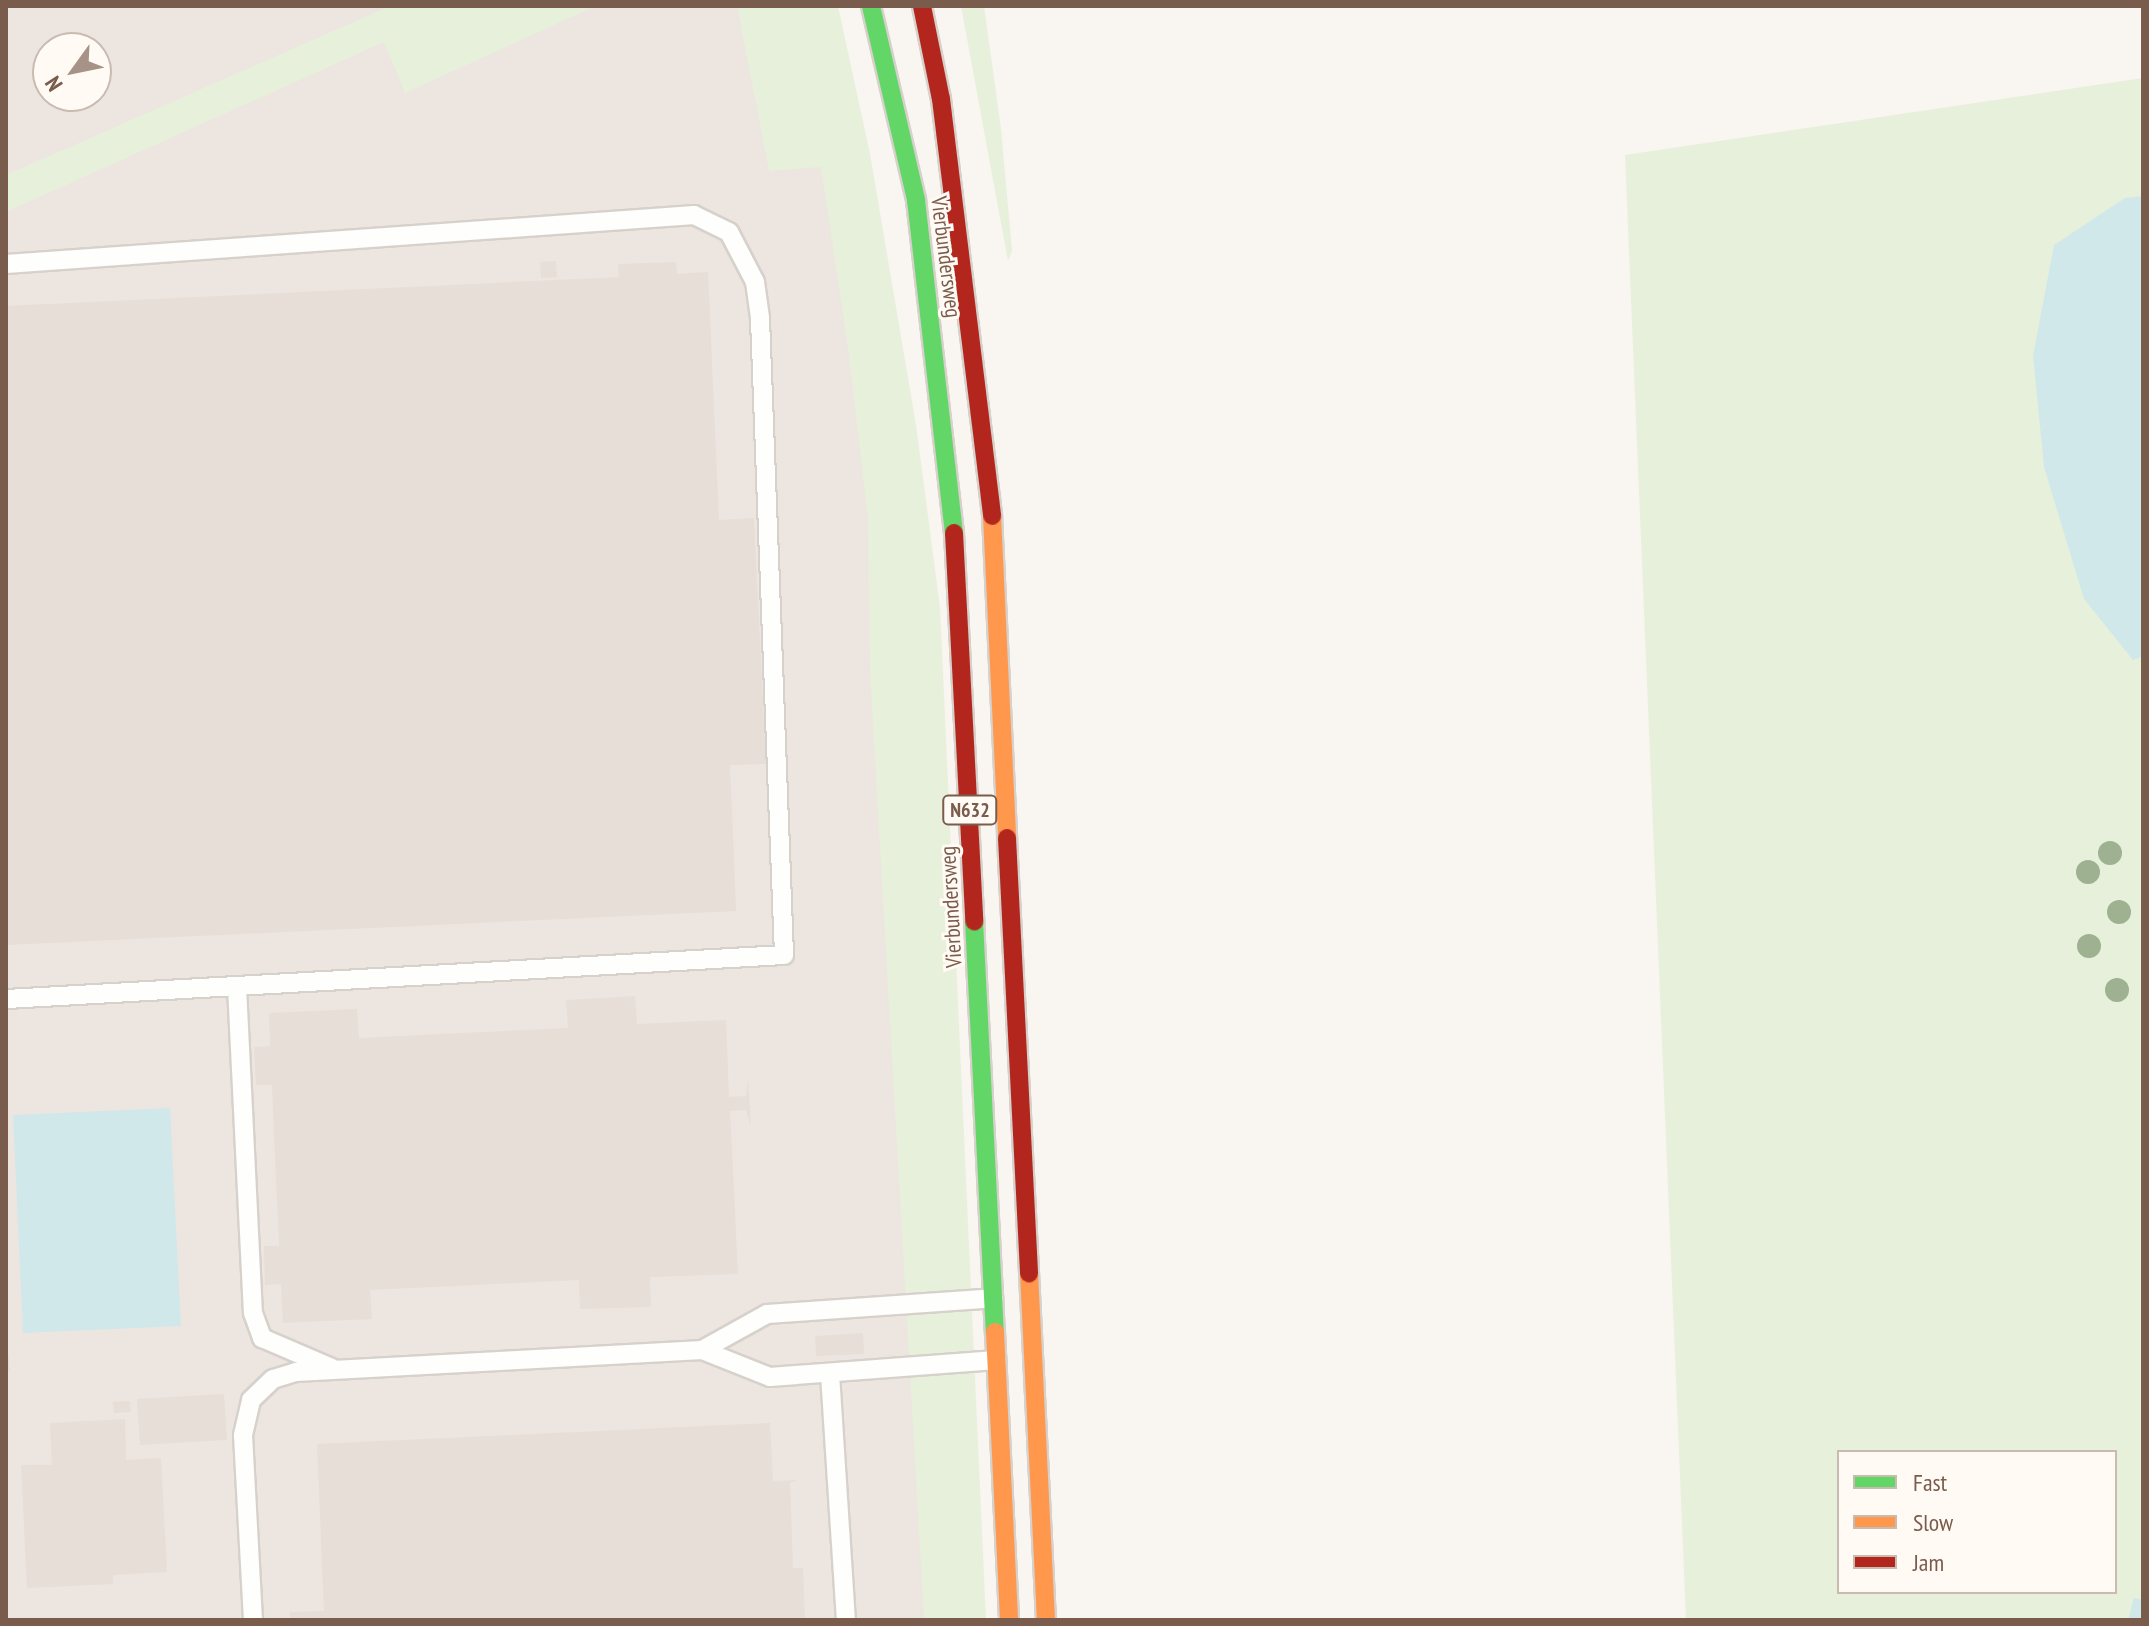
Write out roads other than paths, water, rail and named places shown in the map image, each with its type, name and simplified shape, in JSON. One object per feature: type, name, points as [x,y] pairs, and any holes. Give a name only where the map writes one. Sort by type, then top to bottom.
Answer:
[{"type":"main road","name":"Vierbundersweg","points":[[871,6],[916,200],[955,542],[1009,1620]]},
{"type":"main road","name":"Vierbundersweg","points":[[922,6],[944,114],[989,465],[1046,1620]]},
{"type":"lane","points":[[6,264],[694,215],[729,232],[755,282],[784,955],[6,999]]},
{"type":"lane","points":[[237,987],[253,1313],[262,1338],[335,1370]]},
{"type":"lane","points":[[702,1350],[767,1314],[993,1298]]},
{"type":"lane","points":[[253,1620],[243,1460],[248,1408],[261,1386],[273,1379],[335,1370],[702,1350],[770,1377],[996,1360]]},
{"type":"lane","points":[[830,1374],[846,1620]]},
{"type":"water","points":[[2143,196],[2143,656],[2133,660],[2084,599],[2044,467],[2033,356],[2054,245],[2125,198]]},
{"type":"water","points":[[170,1108],[181,1326],[23,1333],[13,1115]]},
{"type":"water","points":[[2134,1598],[2143,1600],[2143,1620],[2128,1620]]}]
